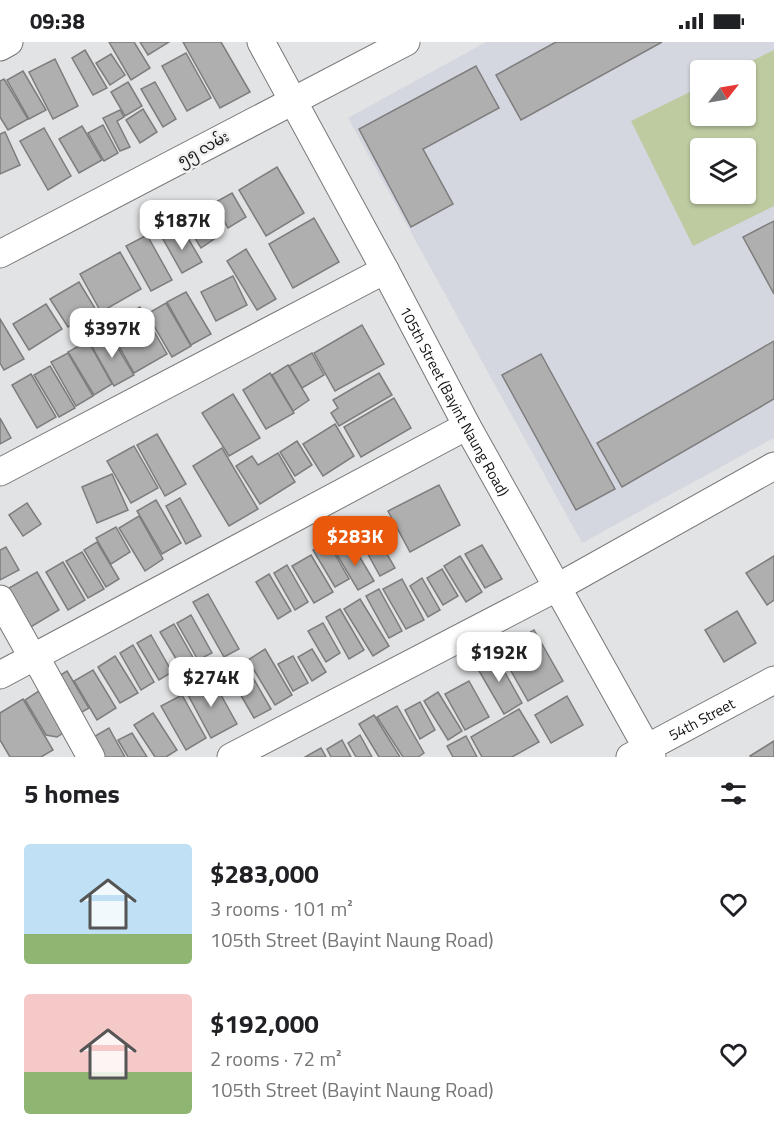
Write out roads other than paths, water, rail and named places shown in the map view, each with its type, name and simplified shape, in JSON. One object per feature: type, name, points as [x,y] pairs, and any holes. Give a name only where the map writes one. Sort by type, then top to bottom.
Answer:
[{"type":"street","points":[[0,47],[9,42]]},
{"type":"street","name":"105th Street (Bayint Naung Road)","points":[[261,42],[467,426],[558,587],[643,754]]},
{"type":"street","name":"၅၅ လမ်း","points":[[0,254],[406,42]]},
{"type":"street","points":[[0,472],[385,270]]},
{"type":"street","points":[[0,675],[467,426]]},
{"type":"street","points":[[231,757],[558,587],[774,466]]},
{"type":"street","points":[[0,599],[91,757]]},
{"type":"street","name":"54th Street","points":[[643,754],[774,680]]}]
